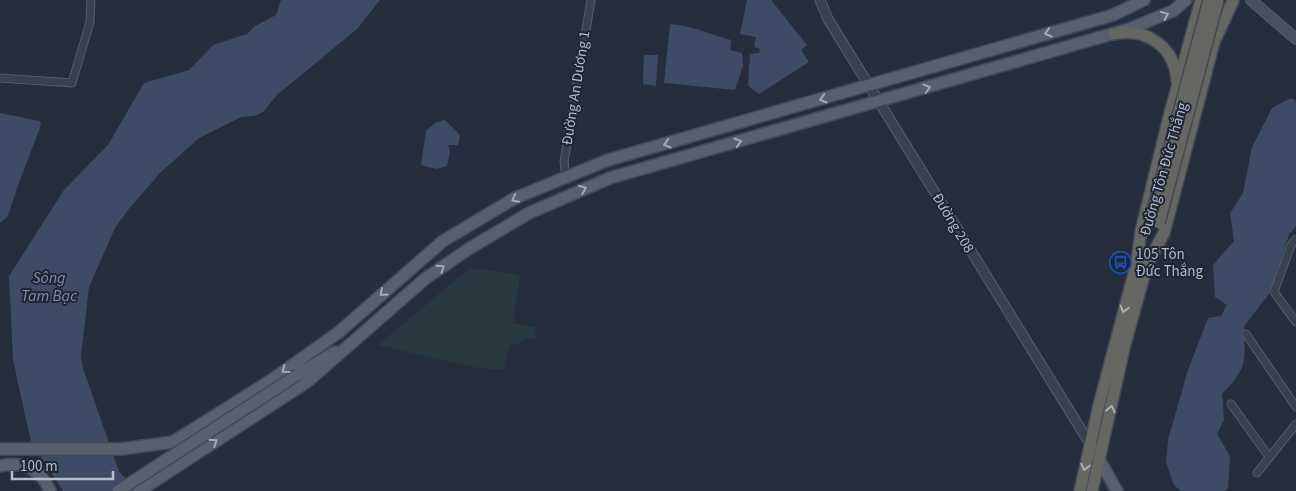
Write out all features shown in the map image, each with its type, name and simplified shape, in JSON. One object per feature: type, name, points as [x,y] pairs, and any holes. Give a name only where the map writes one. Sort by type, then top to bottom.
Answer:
[{"type":"highway","name":"Đường Tôn Đức Thắng","points":[[1092,491],[1100,462],[1142,264],[1141,231],[1177,86],[1201,0]]},
{"type":"highway","points":[[1155,222],[1208,0],[1219,3],[1234,0]]},
{"type":"highway","points":[[1142,264],[1218,0]]},
{"type":"highway","name":"Đường Tôn Đức Thắng","points":[[1080,491],[1090,444],[1142,264],[1164,233],[1214,42],[1234,0]]},
{"type":"highway","points":[[1114,34],[1134,32],[1147,36],[1158,43],[1168,53],[1174,65],[1177,86]]},
{"type":"main road","points":[[186,461],[172,461],[168,458],[168,449],[173,442],[273,379],[339,332],[443,240],[515,198],[608,160],[1113,15],[1144,0]]},
{"type":"main road","points":[[140,491],[307,382],[328,365],[349,343],[426,278],[470,248],[529,213],[610,178],[1114,34],[1160,18],[1173,11],[1186,0]]},
{"type":"main road","points":[[1251,0],[1296,39]]},
{"type":"main road","points":[[1076,25],[1082,26],[1088,31],[1086,39],[1082,43]]},
{"type":"main road","points":[[459,231],[470,248]]},
{"type":"main road","points":[[297,376],[328,346],[339,332]]},
{"type":"main road","points":[[118,491],[349,343]]},
{"type":"main road","points":[[0,449],[121,449],[173,442]]},
{"type":"main road","points":[[1090,444],[1117,491]]},
{"type":"main road","points":[[0,466],[24,465],[33,468],[44,479],[50,491]]},
{"type":"street","points":[[0,78],[72,82],[90,22],[91,0]]},
{"type":"street","name":"Đường An Dương 1","points":[[566,176],[564,162],[591,0]]},
{"type":"street","name":"Đường 208","points":[[820,0],[828,19],[870,85],[994,292],[1090,444]]},
{"type":"street","points":[[1294,245],[1274,292],[1296,322]]},
{"type":"street","points":[[1246,334],[1296,408]]},
{"type":"street","points":[[1231,404],[1269,457]]},
{"type":"street","points":[[1257,473],[1296,424]]},
{"type":"shaded area","points":[[470,268],[520,275],[513,323],[536,327],[535,339],[525,338],[519,343],[510,345],[504,370],[478,368],[378,345]]},
{"type":"water","name":"Sông Tam Bạc","points":[[281,0],[380,0],[357,29],[277,95],[263,112],[255,116],[241,117],[199,138],[160,173],[115,228],[89,287],[81,356],[83,368],[119,472],[140,491],[63,491],[31,441],[13,359],[9,276],[64,190],[108,145],[144,83],[189,70],[213,45],[247,34],[255,26],[276,15]]},
{"type":"water","points":[[747,0],[771,0],[807,45],[801,50],[809,62],[759,94],[748,86],[750,54],[759,53],[760,49],[754,47],[756,37],[740,34]]},
{"type":"water","points":[[670,24],[693,28],[731,40],[730,50],[742,53],[743,66],[735,90],[664,83]]},
{"type":"water","points":[[644,55],[658,55],[656,86],[643,84]]},
{"type":"water","points":[[1291,98],[1296,101],[1296,226],[1289,235],[1269,294],[1244,326],[1245,348],[1241,370],[1222,394],[1224,420],[1217,434],[1230,456],[1228,489],[1224,491],[1181,491],[1174,485],[1166,462],[1168,440],[1188,370],[1208,318],[1221,316],[1227,305],[1215,297],[1213,265],[1234,241],[1230,213],[1243,193],[1252,147],[1272,108]]},
{"type":"water","points":[[0,113],[40,121],[41,125],[8,216],[0,223]]},
{"type":"water","points":[[445,120],[460,135],[458,145],[448,145],[450,152],[447,166],[437,169],[421,165],[426,131],[435,123]]},
{"type":"place","name":"105 Tôn Đức Thắng","points":[[1120,263]]}]
